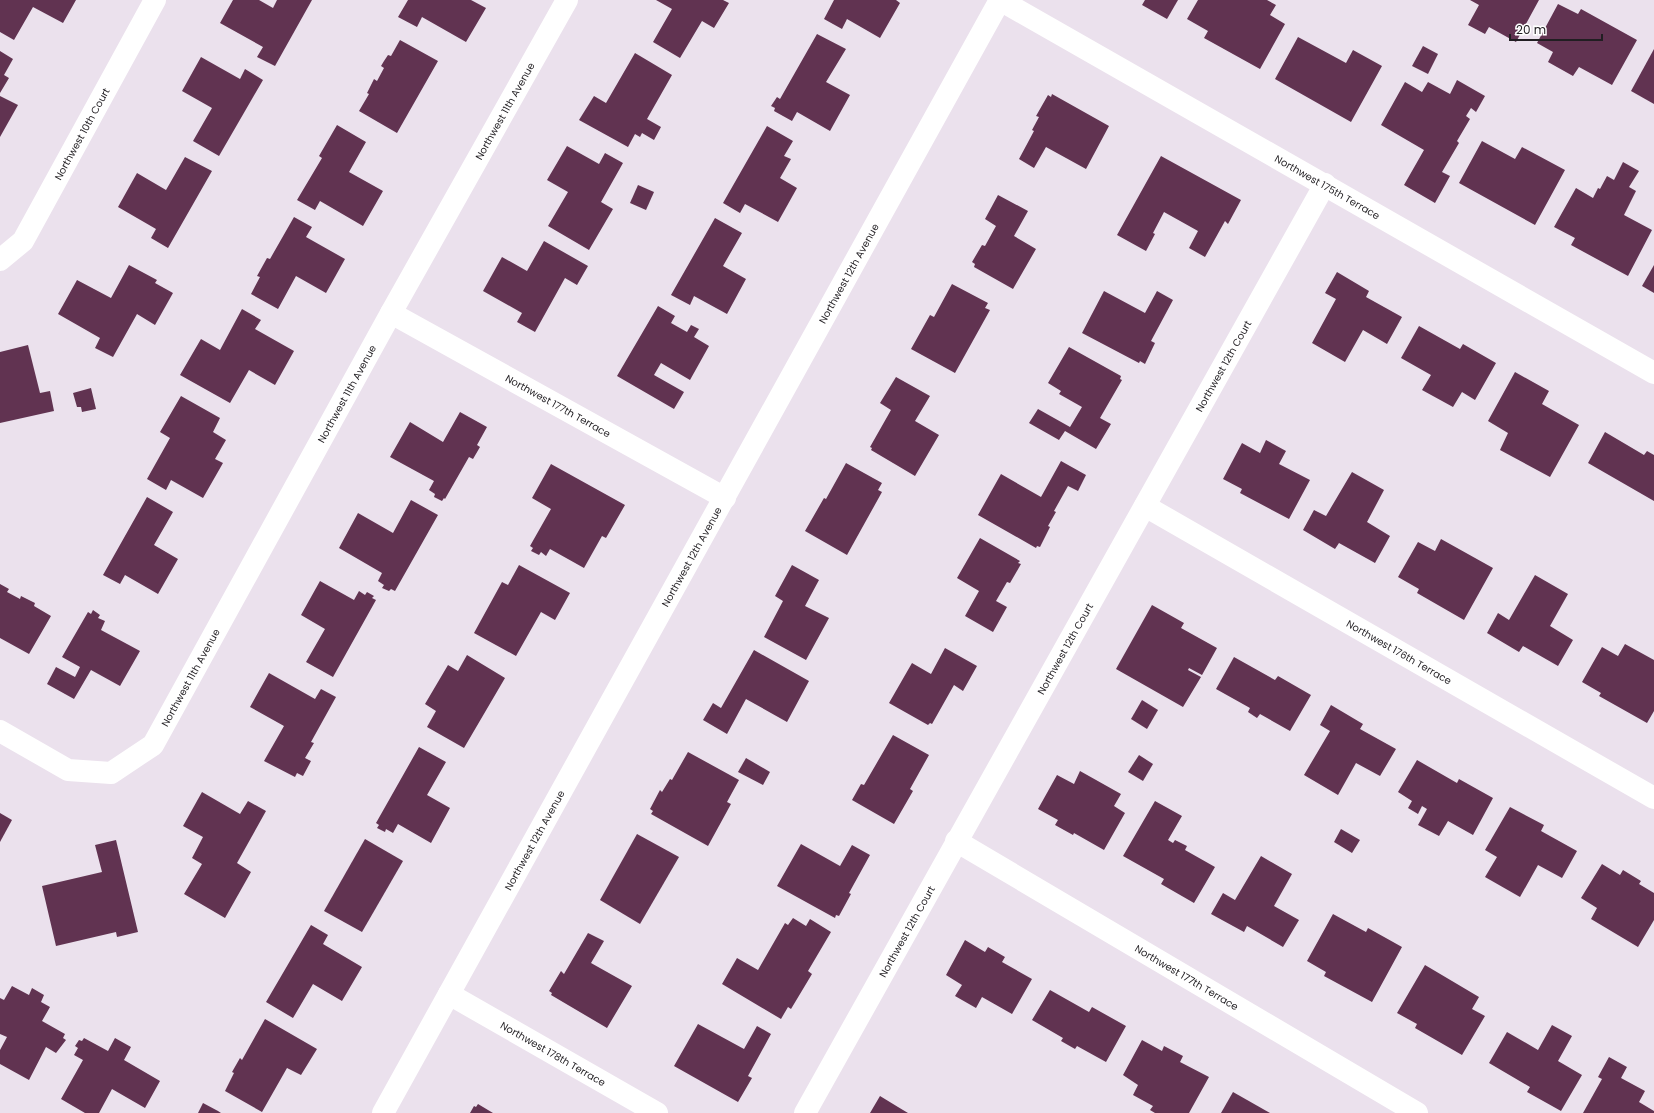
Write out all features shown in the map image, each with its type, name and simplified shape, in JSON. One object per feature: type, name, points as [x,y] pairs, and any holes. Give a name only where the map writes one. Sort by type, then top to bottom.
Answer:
[{"type":"street","name":"Northwest 10th Court","points":[[0,260],[23,241],[155,0]]},
{"type":"street","name":"Northwest 11th Avenue","points":[[0,731],[68,770],[111,773],[153,746],[391,313],[566,0]]},
{"type":"street","name":"Northwest 175th Terrace","points":[[1000,0],[1325,184],[1654,374]]},
{"type":"street","name":"Northwest 12th Avenue","points":[[383,1113],[1000,0]]},
{"type":"street","name":"Northwest 12th Court","points":[[805,1113],[1325,184]]},
{"type":"street","name":"Northwest 177th Terrace","points":[[391,313],[725,498]]},
{"type":"street","name":"Northwest 176th Terrace","points":[[1145,506],[1654,798]]},
{"type":"street","name":"Northwest 177th Terrace","points":[[956,841],[1418,1113]]},
{"type":"street","name":"Northwest 178th Terrace","points":[[449,994],[657,1113]]},
{"type":"building","points":[[0,0],[76,0],[63,23],[33,7],[14,40],[0,32]]},
{"type":"building","points":[[233,0],[259,0],[273,8],[277,0],[312,0],[275,66],[257,57],[263,47],[220,23]]},
{"type":"building","points":[[408,0],[471,0],[486,8],[466,42],[422,17],[417,27],[398,17]]},
{"type":"building","points":[[656,0],[723,0],[729,3],[714,28],[702,21],[680,58],[653,42],[672,9]]},
{"type":"building","points":[[834,0],[896,0],[900,3],[880,38],[847,19],[842,29],[824,19]]},
{"type":"building","points":[[1145,0],[1178,0],[1167,19],[1142,5]]},
{"type":"building","points":[[1198,0],[1267,0],[1276,5],[1270,15],[1285,24],[1260,69],[1204,38],[1208,31],[1187,19]]},
{"type":"building","points":[[1470,0],[1539,0],[1516,42],[1489,27],[1485,34],[1468,25],[1479,5]]},
{"type":"building","points":[[1558,4],[1578,14],[1581,9],[1637,40],[1612,85],[1579,67],[1573,76],[1548,62],[1553,52],[1537,43]]},
{"type":"building","points":[[817,34],[846,49],[826,82],[850,95],[830,131],[797,112],[792,121],[774,111],[775,108],[771,106],[777,97],[780,99]]},
{"type":"building","points":[[1298,37],[1346,63],[1353,50],[1382,66],[1351,122],[1275,79]]},
{"type":"building","points":[[400,40],[438,61],[397,133],[359,111],[369,94],[367,93],[374,79],[377,81],[384,68],[381,66],[388,55],[391,56]]},
{"type":"building","points":[[1423,46],[1438,54],[1428,74],[1412,66]]},
{"type":"building","points":[[1654,49],[1654,104],[1631,91]]},
{"type":"building","points":[[0,51],[13,59],[4,75],[9,78],[0,93]]},
{"type":"building","points":[[635,53],[672,75],[647,119],[661,127],[654,140],[642,133],[640,137],[635,134],[628,147],[579,120],[594,96],[606,103]]},
{"type":"building","points":[[201,57],[240,79],[245,69],[263,80],[219,156],[193,141],[212,108],[182,91]]},
{"type":"building","points":[[1457,80],[1485,96],[1476,112],[1471,108],[1466,116],[1470,119],[1457,141],[1459,143],[1442,172],[1450,176],[1435,203],[1404,185],[1424,150],[1381,125],[1405,82],[1422,92],[1428,82],[1450,94]]},
{"type":"building","points":[[1052,94],[1109,126],[1086,169],[1046,147],[1034,168],[1019,159],[1034,131],[1032,130],[1039,117],[1036,116],[1048,95],[1051,97]]},
{"type":"building","points":[[0,96],[18,105],[0,137]]},
{"type":"building","points":[[337,125],[366,142],[349,172],[383,191],[363,226],[320,201],[315,210],[297,200],[322,158],[319,156]]},
{"type":"building","points":[[767,126],[793,141],[784,156],[791,159],[780,178],[797,188],[778,222],[745,204],[740,213],[723,203]]},
{"type":"building","points":[[1482,141],[1515,159],[1522,147],[1565,170],[1535,225],[1459,183]]},
{"type":"building","points":[[567,146],[599,164],[605,153],[623,163],[601,202],[613,209],[589,250],[548,226],[568,192],[547,180]]},
{"type":"building","points":[[1161,156],[1241,200],[1228,224],[1225,221],[1205,257],[1189,248],[1198,231],[1164,212],[1146,251],[1117,235]]},
{"type":"building","points":[[185,157],[212,171],[168,248],[151,238],[156,229],[118,207],[137,173],[166,190]]},
{"type":"building","points":[[1623,162],[1639,171],[1629,187],[1636,191],[1624,215],[1652,230],[1628,276],[1571,245],[1575,238],[1554,227],[1576,188],[1593,198],[1607,176],[1614,180]]},
{"type":"building","points":[[638,185],[654,192],[646,210],[630,203]]},
{"type":"building","points":[[998,195],[1028,211],[1014,236],[1036,249],[1013,289],[974,267],[975,264],[972,262],[982,245],[985,246],[996,226],[985,219]]},
{"type":"building","points":[[294,217],[312,227],[306,237],[345,259],[326,293],[296,276],[278,309],[251,294],[260,277],[257,276],[267,258],[270,259]]},
{"type":"building","points":[[715,218],[742,233],[723,266],[746,279],[727,314],[694,296],[690,305],[671,295]]},
{"type":"building","points":[[544,241],[588,266],[577,285],[565,278],[535,332],[517,322],[522,313],[483,291],[502,257],[527,271]]},
{"type":"building","points":[[129,265],[157,280],[155,283],[173,293],[155,325],[137,314],[113,357],[95,348],[100,338],[58,314],[77,280],[111,298]]},
{"type":"building","points":[[1654,265],[1654,293],[1642,286]]},
{"type":"building","points":[[1337,272],[1369,291],[1366,297],[1402,317],[1387,344],[1363,330],[1345,362],[1312,343],[1336,299],[1325,293]]},
{"type":"building","points":[[952,284],[988,303],[985,308],[990,310],[955,373],[911,349],[930,315],[934,317]]},
{"type":"building","points":[[1104,291],[1145,313],[1157,291],[1173,300],[1151,341],[1155,343],[1145,364],[1140,361],[1139,363],[1082,333]]},
{"type":"building","points":[[658,306],[675,316],[671,323],[687,332],[691,325],[699,329],[694,337],[709,346],[690,380],[661,363],[654,375],[684,392],[674,409],[617,376]]},
{"type":"building","points":[[242,309],[261,320],[255,329],[294,351],[275,385],[249,370],[230,403],[180,375],[201,339],[220,350]]},
{"type":"building","points":[[1419,326],[1460,349],[1463,344],[1496,363],[1475,400],[1462,392],[1453,407],[1422,390],[1431,375],[1401,358]]},
{"type":"building","points":[[28,345],[40,393],[50,391],[54,411],[0,423],[0,352]]},
{"type":"building","points":[[1069,347],[1121,376],[1120,379],[1122,380],[1100,418],[1111,424],[1096,449],[1065,431],[1059,440],[1029,423],[1038,409],[1070,427],[1082,407],[1059,394],[1061,391],[1048,383]]},
{"type":"building","points":[[1515,372],[1549,391],[1542,404],[1579,425],[1550,477],[1500,450],[1508,433],[1488,421]]},
{"type":"building","points":[[896,377],[930,396],[915,421],[939,435],[915,476],[871,450],[872,448],[870,447],[891,410],[880,403]]},
{"type":"building","points":[[91,388],[96,409],[82,412],[81,407],[77,407],[73,393]]},
{"type":"building","points":[[181,396],[220,418],[213,432],[226,440],[215,459],[223,463],[203,498],[171,480],[166,490],[147,479],[170,438],[160,432]]},
{"type":"building","points":[[460,412],[487,427],[477,445],[480,447],[473,459],[469,457],[445,499],[444,498],[442,501],[434,497],[435,494],[429,490],[434,481],[390,457],[410,422],[443,442]]},
{"type":"building","points":[[1605,432],[1644,455],[1647,451],[1654,455],[1654,501],[1588,463]]},
{"type":"building","points":[[1266,440],[1286,451],[1279,464],[1310,480],[1289,519],[1240,493],[1242,489],[1223,479],[1242,443],[1260,453]]},
{"type":"building","points":[[1061,461],[1086,475],[1078,491],[1068,486],[1054,511],[1056,512],[1048,526],[1050,527],[1040,547],[1037,546],[1036,548],[978,515],[1001,474],[1041,497]]},
{"type":"building","points":[[846,463],[882,483],[878,490],[882,492],[847,555],[805,531],[824,498],[826,499]]},
{"type":"building","points":[[551,464],[625,505],[606,538],[602,536],[584,568],[550,549],[546,556],[541,552],[539,555],[531,551],[533,548],[530,546],[551,509],[532,498]]},
{"type":"building","points":[[1352,472],[1384,490],[1367,522],[1390,536],[1375,563],[1339,543],[1335,549],[1303,530],[1314,510],[1326,516]]},
{"type":"building","points":[[147,497],[173,512],[154,545],[178,559],[158,594],[125,575],[120,584],[103,575]]},
{"type":"building","points":[[411,500],[438,515],[395,591],[391,589],[389,591],[382,588],[384,585],[378,581],[382,573],[339,548],[358,513],[393,533]]},
{"type":"building","points":[[980,538],[1020,561],[1018,563],[1021,564],[1010,583],[1007,582],[996,601],[1007,607],[993,632],[965,616],[979,591],[957,578]]},
{"type":"building","points":[[1441,539],[1493,568],[1464,620],[1417,593],[1419,589],[1398,577],[1418,542],[1435,551]]},
{"type":"building","points":[[519,565],[570,593],[555,620],[541,612],[516,656],[474,633],[502,582],[508,585]]},
{"type":"building","points":[[792,565],[819,580],[805,606],[829,618],[806,660],[764,637],[783,601],[775,596]]},
{"type":"building","points":[[1535,575],[1568,594],[1550,626],[1573,640],[1558,666],[1523,646],[1519,652],[1487,633],[1498,613],[1509,620]]},
{"type":"building","points":[[320,581],[354,600],[359,591],[365,595],[367,592],[374,596],[372,598],[376,600],[333,677],[306,662],[325,629],[301,615]]},
{"type":"building","points":[[0,584],[9,589],[7,592],[20,599],[21,596],[35,603],[34,606],[51,616],[29,654],[0,638]]},
{"type":"building","points":[[1152,605],[1184,623],[1181,628],[1217,648],[1202,675],[1189,668],[1188,670],[1201,677],[1183,707],[1116,669]]},
{"type":"building","points":[[93,610],[100,615],[98,618],[105,621],[101,630],[140,651],[120,686],[91,670],[74,699],[47,684],[56,667],[75,677],[80,667],[62,657],[88,612],[91,614]]},
{"type":"building","points":[[1625,644],[1654,660],[1654,711],[1647,723],[1599,696],[1601,693],[1582,682],[1602,647],[1618,656]]},
{"type":"building","points":[[945,648],[977,666],[963,691],[954,685],[932,724],[930,723],[928,725],[889,703],[912,663],[931,674]]},
{"type":"building","points":[[754,650],[809,681],[787,722],[746,699],[727,734],[703,720],[713,703],[721,708]]},
{"type":"building","points":[[467,655],[505,678],[464,748],[427,727],[436,711],[425,704],[448,665],[458,671]]},
{"type":"building","points":[[1234,657],[1275,680],[1278,676],[1311,695],[1290,731],[1260,714],[1257,718],[1248,712],[1250,708],[1216,689]]},
{"type":"building","points":[[269,673],[315,699],[321,689],[336,697],[311,742],[314,743],[305,758],[311,761],[303,776],[297,773],[295,777],[264,761],[284,726],[250,707]]},
{"type":"building","points":[[1142,700],[1158,710],[1147,729],[1131,719]]},
{"type":"building","points":[[1331,705],[1363,724],[1360,729],[1396,749],[1380,776],[1356,763],[1338,795],[1304,775],[1330,731],[1320,725]]},
{"type":"building","points":[[893,735],[929,755],[910,789],[913,791],[894,824],[852,800],[861,784],[864,785]]},
{"type":"building","points":[[419,747],[446,762],[427,795],[450,808],[431,843],[398,824],[393,833],[386,829],[385,832],[377,828],[379,825],[376,823]]},
{"type":"building","points":[[688,752],[739,780],[727,802],[731,804],[708,846],[651,814],[653,811],[650,809],[660,790],[662,792],[670,779],[672,780]]},
{"type":"building","points":[[1139,755],[1153,764],[1143,781],[1128,772]]},
{"type":"building","points":[[746,758],[770,772],[763,785],[738,772]]},
{"type":"building","points":[[1417,760],[1457,783],[1459,779],[1493,798],[1473,835],[1448,821],[1439,836],[1418,825],[1427,809],[1422,806],[1418,814],[1408,808],[1412,801],[1398,792]]},
{"type":"building","points":[[1080,771],[1121,794],[1114,806],[1125,813],[1104,850],[1074,833],[1073,835],[1055,825],[1058,820],[1038,809],[1057,775],[1074,784]]},
{"type":"building","points":[[202,792],[240,814],[248,801],[266,811],[237,863],[251,872],[225,918],[184,894],[202,864],[192,858],[203,837],[183,826]]},
{"type":"building","points":[[1155,801],[1182,816],[1168,840],[1173,843],[1175,840],[1187,846],[1185,850],[1215,867],[1194,903],[1161,884],[1164,879],[1123,856]]},
{"type":"building","points":[[1510,807],[1544,825],[1541,831],[1577,851],[1562,878],[1538,865],[1520,897],[1485,877],[1497,857],[1485,850]]},
{"type":"building","points":[[0,813],[12,820],[0,842]]},
{"type":"building","points":[[1341,829],[1360,840],[1352,853],[1334,842]]},
{"type":"building","points":[[637,834],[679,857],[640,924],[600,900]]},
{"type":"building","points":[[365,839],[403,861],[362,932],[324,911]]},
{"type":"building","points":[[116,840],[138,932],[117,937],[116,932],[56,946],[42,886],[102,872],[95,845]]},
{"type":"building","points":[[801,844],[840,866],[852,845],[870,855],[849,893],[851,894],[839,916],[836,915],[835,918],[777,886]]},
{"type":"building","points":[[1261,856],[1292,874],[1274,906],[1299,920],[1283,947],[1247,926],[1244,932],[1211,914],[1223,893],[1235,900]]},
{"type":"building","points":[[1602,864],[1620,875],[1623,870],[1641,881],[1639,884],[1654,893],[1654,920],[1638,947],[1591,919],[1597,908],[1581,898]]},
{"type":"building","points":[[1333,914],[1366,932],[1368,928],[1402,947],[1372,1002],[1324,976],[1326,972],[1307,961]]},
{"type":"building","points":[[793,918],[806,926],[810,919],[831,932],[808,971],[812,974],[791,1009],[788,1007],[781,1019],[722,984],[737,958],[758,970],[785,923],[788,925]]},
{"type":"building","points":[[311,925],[328,935],[323,944],[362,967],[342,1001],[313,984],[293,1018],[266,1002]]},
{"type":"building","points":[[588,933],[604,941],[591,963],[632,986],[607,1028],[551,995],[552,993],[549,991],[561,971],[564,974]]},
{"type":"building","points":[[965,940],[985,952],[988,947],[1005,957],[1002,962],[1032,979],[1012,1014],[982,997],[976,1008],[955,996],[962,985],[946,975]]},
{"type":"building","points":[[1425,965],[1479,997],[1472,1009],[1485,1016],[1462,1055],[1415,1028],[1417,1024],[1397,1013]]},
{"type":"building","points":[[12,986],[29,995],[32,988],[44,995],[41,1002],[50,1007],[42,1021],[65,1034],[63,1038],[66,1040],[56,1053],[46,1047],[29,1080],[0,1064],[0,1050],[7,1037],[0,1034],[0,998],[4,1000]]},
{"type":"building","points":[[1050,990],[1089,1012],[1092,1007],[1126,1026],[1106,1062],[1077,1046],[1075,1049],[1061,1041],[1063,1038],[1032,1020]]},
{"type":"building","points":[[265,1019],[317,1049],[301,1075],[287,1068],[262,1112],[225,1091],[234,1073],[232,1072],[240,1058],[242,1060]]},
{"type":"building","points":[[698,1024],[744,1049],[757,1026],[771,1034],[748,1076],[752,1078],[738,1102],[674,1066]]},
{"type":"building","points":[[1552,1025],[1572,1036],[1558,1061],[1582,1075],[1561,1111],[1527,1092],[1530,1087],[1489,1063],[1507,1032],[1538,1050]]},
{"type":"building","points":[[84,1038],[108,1051],[115,1038],[131,1047],[124,1060],[160,1081],[145,1108],[112,1089],[99,1113],[85,1113],[61,1099],[83,1060],[74,1055],[78,1048],[75,1046],[79,1040],[82,1041]]},
{"type":"building","points":[[1142,1040],[1162,1051],[1164,1046],[1183,1056],[1180,1062],[1209,1077],[1189,1113],[1155,1113],[1150,1110],[1153,1106],[1133,1095],[1138,1085],[1123,1075]]},
{"type":"building","points":[[1609,1057],[1627,1067],[1621,1078],[1645,1091],[1639,1102],[1654,1111],[1654,1113],[1583,1113],[1602,1079],[1598,1077]]},
{"type":"building","points":[[1233,1092],[1270,1113],[1221,1113]]},
{"type":"building","points":[[880,1096],[898,1107],[908,1113],[870,1113]]},
{"type":"building","points":[[203,1103],[218,1111],[221,1113],[198,1113]]},
{"type":"building","points":[[478,1104],[493,1113],[470,1113],[474,1106],[476,1107]]}]
